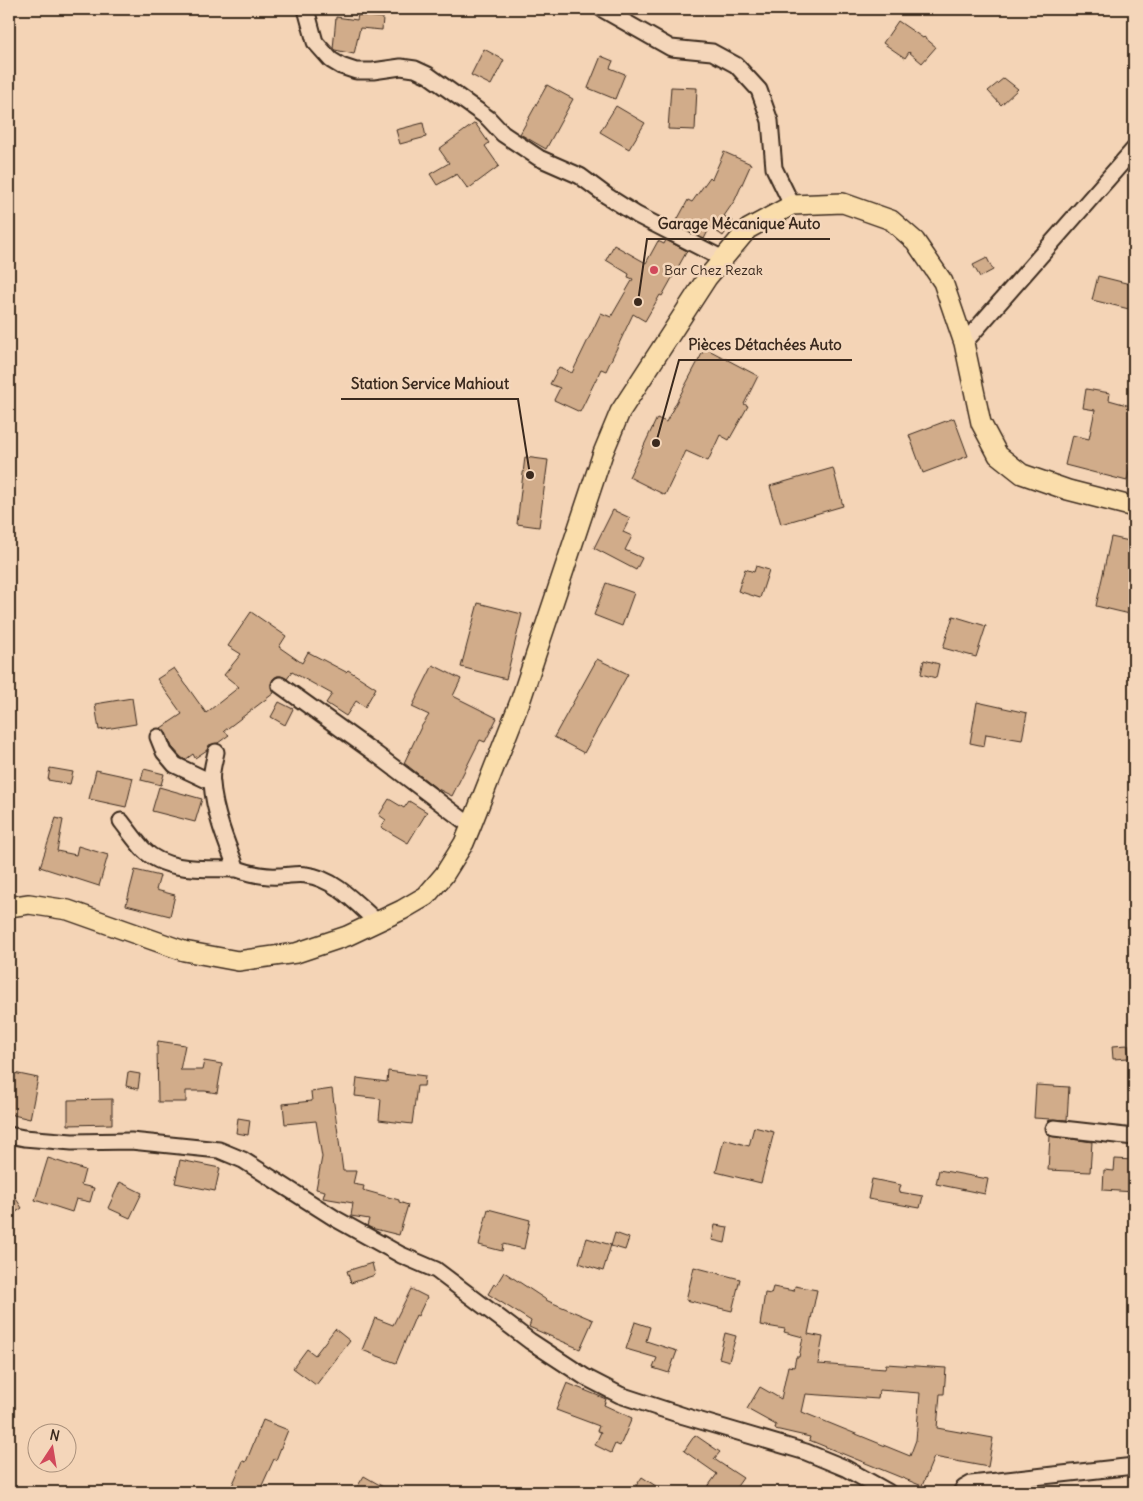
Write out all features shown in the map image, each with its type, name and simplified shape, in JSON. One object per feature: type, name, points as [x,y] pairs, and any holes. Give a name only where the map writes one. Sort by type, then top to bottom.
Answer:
[{"type":"main road","points":[[9,907],[29,904],[68,910],[184,951],[238,961],[296,953],[347,936],[426,896],[444,875],[464,843],[471,826],[521,698],[603,453],[620,412],[707,278],[748,229],[792,205],[843,202],[891,220],[915,241],[943,282],[964,343],[981,423],[998,455],[1022,474],[1068,490],[1134,507]]},
{"type":"street","points":[[306,9],[315,42],[331,60],[341,66],[356,71],[373,71],[400,67],[415,69],[428,75],[488,118],[502,134],[539,158],[580,176],[637,215],[723,259]]},
{"type":"street","points":[[602,9],[671,48],[712,52],[736,65],[759,90],[770,121],[774,168],[792,205]]},
{"type":"street","points":[[964,343],[1134,148]]},
{"type":"street","points":[[280,686],[376,754],[471,826]]},
{"type":"street","points":[[158,737],[164,752],[175,765],[211,782]]},
{"type":"street","points":[[216,752],[212,766],[211,782],[218,814],[236,869]]},
{"type":"street","points":[[121,821],[144,850],[159,861],[194,868],[236,869],[250,874],[265,876],[307,874],[320,878],[336,887],[377,922]]},
{"type":"street","points":[[1054,1128],[1134,1137]]},
{"type":"street","points":[[9,1135],[72,1142],[131,1141],[220,1150],[243,1160],[336,1219],[401,1255],[436,1270],[530,1341],[585,1377],[620,1395],[806,1452],[845,1468],[888,1492]]},
{"type":"street","points":[[961,1492],[971,1484],[1134,1466]]},
{"type":"building","points":[[358,15],[383,18],[382,30],[360,28],[354,54],[333,49],[336,17],[357,20]]},
{"type":"building","points":[[898,21],[936,47],[922,63],[909,52],[905,58],[883,43]]},
{"type":"building","points":[[484,49],[504,60],[491,85],[471,75]]},
{"type":"building","points":[[601,56],[613,61],[610,68],[625,74],[615,99],[588,88]]},
{"type":"building","points":[[1004,78],[1018,89],[1001,105],[988,91]]},
{"type":"building","points":[[547,85],[573,99],[546,149],[520,134]]},
{"type":"building","points":[[671,87],[697,88],[695,130],[668,129]]},
{"type":"building","points":[[616,106],[645,123],[629,149],[600,132]]},
{"type":"building","points":[[423,123],[426,137],[400,144],[396,130]]},
{"type":"building","points":[[475,123],[489,143],[485,146],[499,166],[468,189],[457,174],[437,185],[430,174],[449,163],[439,149]]},
{"type":"building","points":[[724,152],[751,164],[735,200],[724,216],[733,221],[723,236],[710,227],[704,239],[675,224],[688,200],[692,202],[710,177],[712,179]]},
{"type":"building","points":[[666,240],[687,251],[662,296],[660,295],[645,321],[633,314],[606,371],[601,369],[580,412],[554,400],[560,388],[550,384],[559,367],[572,373],[601,313],[611,317],[633,279],[628,277],[629,274],[606,260],[614,245],[646,263],[658,241],[664,244]]},
{"type":"building","points":[[987,258],[993,270],[980,277],[973,265]]},
{"type":"building","points":[[1098,276],[1134,285],[1129,309],[1092,300]]},
{"type":"building","points":[[705,348],[758,376],[744,404],[748,406],[729,440],[720,435],[708,461],[686,451],[665,495],[629,477],[657,418],[666,422]]},
{"type":"building","points":[[1086,389],[1110,393],[1109,400],[1134,407],[1134,450],[1127,481],[1065,465],[1072,435],[1089,439],[1095,410],[1083,408]]},
{"type":"building","points":[[954,418],[968,456],[923,473],[909,435]]},
{"type":"building","points":[[525,457],[548,460],[539,527],[517,524]]},
{"type":"building","points":[[833,468],[843,506],[781,524],[770,486]]},
{"type":"building","points":[[613,510],[630,518],[623,532],[632,536],[625,550],[642,558],[636,570],[594,548]]},
{"type":"building","points":[[1111,537],[1134,542],[1134,615],[1096,606]]},
{"type":"building","points":[[756,566],[769,570],[760,598],[738,591],[745,569],[754,572]]},
{"type":"building","points":[[606,583],[634,593],[622,626],[594,615]]},
{"type":"building","points":[[478,603],[522,614],[506,679],[461,667]]},
{"type":"building","points":[[251,612],[286,636],[279,647],[302,663],[308,652],[346,672],[348,670],[376,688],[365,707],[356,701],[346,716],[326,703],[332,694],[292,672],[287,679],[277,676],[271,684],[274,693],[224,731],[229,735],[218,743],[209,745],[207,750],[195,758],[193,754],[185,760],[172,747],[166,733],[161,728],[182,714],[157,679],[174,668],[206,713],[239,687],[224,675],[241,654],[228,646]]},
{"type":"building","points":[[953,616],[986,626],[976,657],[943,648]]},
{"type":"building","points":[[597,659],[628,674],[584,753],[554,737]]},
{"type":"building","points":[[924,660],[939,664],[936,678],[921,674]]},
{"type":"building","points":[[433,665],[461,679],[453,696],[497,718],[485,742],[480,740],[452,796],[436,788],[404,763],[421,727],[429,715],[412,707]]},
{"type":"building","points":[[132,698],[136,724],[99,730],[95,704]]},
{"type":"building","points":[[279,702],[293,709],[285,725],[271,717]]},
{"type":"building","points":[[977,702],[1027,713],[1022,740],[986,734],[984,746],[970,743]]},
{"type":"building","points":[[50,768],[73,772],[70,784],[48,780]]},
{"type":"building","points":[[144,769],[164,774],[161,785],[141,780]]},
{"type":"building","points":[[96,770],[133,778],[126,807],[89,799]]},
{"type":"building","points":[[159,787],[202,799],[195,822],[152,811]]},
{"type":"building","points":[[389,799],[404,808],[409,801],[427,812],[408,843],[381,827],[386,820],[379,815]]},
{"type":"building","points":[[56,818],[63,820],[57,851],[76,855],[78,846],[108,855],[99,886],[40,867]]},
{"type":"building","points":[[135,870],[160,876],[156,890],[175,895],[170,916],[126,905]]},
{"type":"building","points":[[158,1041],[185,1045],[180,1070],[202,1070],[204,1061],[222,1064],[217,1093],[186,1091],[186,1102],[158,1102]]},
{"type":"building","points":[[1128,1045],[1129,1058],[1113,1059],[1112,1046]]},
{"type":"building","points":[[388,1071],[425,1076],[424,1086],[417,1086],[412,1124],[379,1120],[381,1099],[355,1096],[357,1078],[387,1082]]},
{"type":"building","points":[[9,1072],[38,1078],[30,1119],[9,1114]]},
{"type":"building","points":[[128,1072],[140,1074],[138,1089],[126,1086]]},
{"type":"building","points":[[1036,1085],[1069,1087],[1067,1120],[1034,1118]]},
{"type":"building","points":[[332,1089],[343,1171],[356,1171],[353,1184],[364,1186],[363,1190],[399,1200],[399,1202],[408,1205],[399,1235],[367,1226],[369,1219],[351,1216],[353,1203],[323,1198],[325,1191],[316,1189],[322,1157],[316,1121],[285,1124],[283,1104],[312,1101],[311,1092]]},
{"type":"building","points":[[112,1099],[112,1124],[68,1125],[68,1100]]},
{"type":"building","points":[[238,1118],[250,1120],[248,1135],[236,1133]]},
{"type":"building","points":[[754,1127],[774,1132],[761,1183],[716,1172],[724,1139],[749,1146]]},
{"type":"building","points":[[1050,1136],[1092,1142],[1090,1172],[1048,1170]]},
{"type":"building","points":[[48,1158],[85,1170],[81,1185],[94,1188],[90,1202],[76,1199],[72,1212],[35,1200]]},
{"type":"building","points":[[1115,1159],[1134,1160],[1134,1192],[1103,1190],[1104,1170],[1114,1171]]},
{"type":"building","points":[[180,1160],[220,1168],[215,1191],[175,1183]]},
{"type":"building","points":[[939,1170],[988,1179],[985,1194],[936,1184]]},
{"type":"building","points":[[872,1179],[901,1185],[899,1192],[923,1196],[920,1208],[868,1199]]},
{"type":"building","points":[[120,1182],[142,1193],[130,1218],[108,1208]]},
{"type":"building","points":[[9,1188],[22,1208],[9,1217]]},
{"type":"building","points":[[488,1209],[530,1220],[524,1249],[503,1244],[502,1251],[479,1245]]},
{"type":"building","points":[[715,1225],[728,1227],[725,1243],[712,1240]]},
{"type":"building","points":[[615,1233],[629,1238],[625,1250],[611,1246]]},
{"type":"building","points":[[587,1238],[611,1245],[603,1271],[579,1263]]},
{"type":"building","points":[[372,1263],[375,1275],[351,1283],[347,1271]]},
{"type":"building","points":[[694,1267],[740,1279],[732,1311],[686,1300]]},
{"type":"building","points":[[504,1272],[548,1301],[593,1320],[580,1349],[529,1327],[531,1321],[488,1294]]},
{"type":"building","points":[[795,1286],[817,1290],[808,1334],[823,1337],[818,1364],[885,1369],[886,1364],[946,1368],[944,1394],[940,1394],[937,1428],[993,1438],[988,1467],[934,1457],[922,1486],[809,1440],[810,1437],[775,1429],[776,1425],[747,1409],[760,1387],[781,1399],[788,1366],[794,1367],[796,1357],[799,1357],[803,1337],[784,1332],[785,1329],[760,1325],[765,1293],[771,1294],[773,1287],[794,1291]],"holes":[[[879,1390],[920,1393],[916,1440],[910,1456],[802,1412],[806,1394],[878,1399]]]},
{"type":"building","points":[[411,1289],[427,1297],[418,1316],[416,1315],[396,1363],[362,1350],[375,1318],[393,1325]]},
{"type":"building","points":[[635,1322],[650,1327],[646,1341],[677,1351],[669,1373],[653,1368],[657,1358],[626,1349]]},
{"type":"building","points":[[335,1329],[350,1341],[316,1385],[293,1368],[307,1349],[315,1355]]},
{"type":"building","points":[[725,1333],[736,1336],[729,1361],[719,1358]]},
{"type":"building","points":[[567,1383],[606,1399],[604,1405],[632,1418],[620,1446],[615,1444],[611,1453],[595,1445],[601,1432],[597,1431],[599,1426],[556,1410]]},
{"type":"building","points":[[263,1420],[288,1430],[276,1460],[274,1459],[259,1492],[240,1492],[231,1488],[243,1461],[246,1462]]},
{"type":"building","points":[[695,1435],[720,1452],[714,1459],[743,1478],[733,1492],[704,1492],[717,1474],[684,1451]]},
{"type":"building","points":[[364,1476],[392,1492],[354,1492]]},
{"type":"building","points":[[642,1477],[665,1492],[632,1492]]},
{"type":"place","name":"Bar Chez Rezak","points":[[654,270]]},
{"type":"place","name":"Garage Mécanique Auto","points":[[638,302]]},
{"type":"place","name":"Pièces Détachées Auto","points":[[656,443]]},
{"type":"place","name":"Station Service Mahiout","points":[[530,475]]}]
